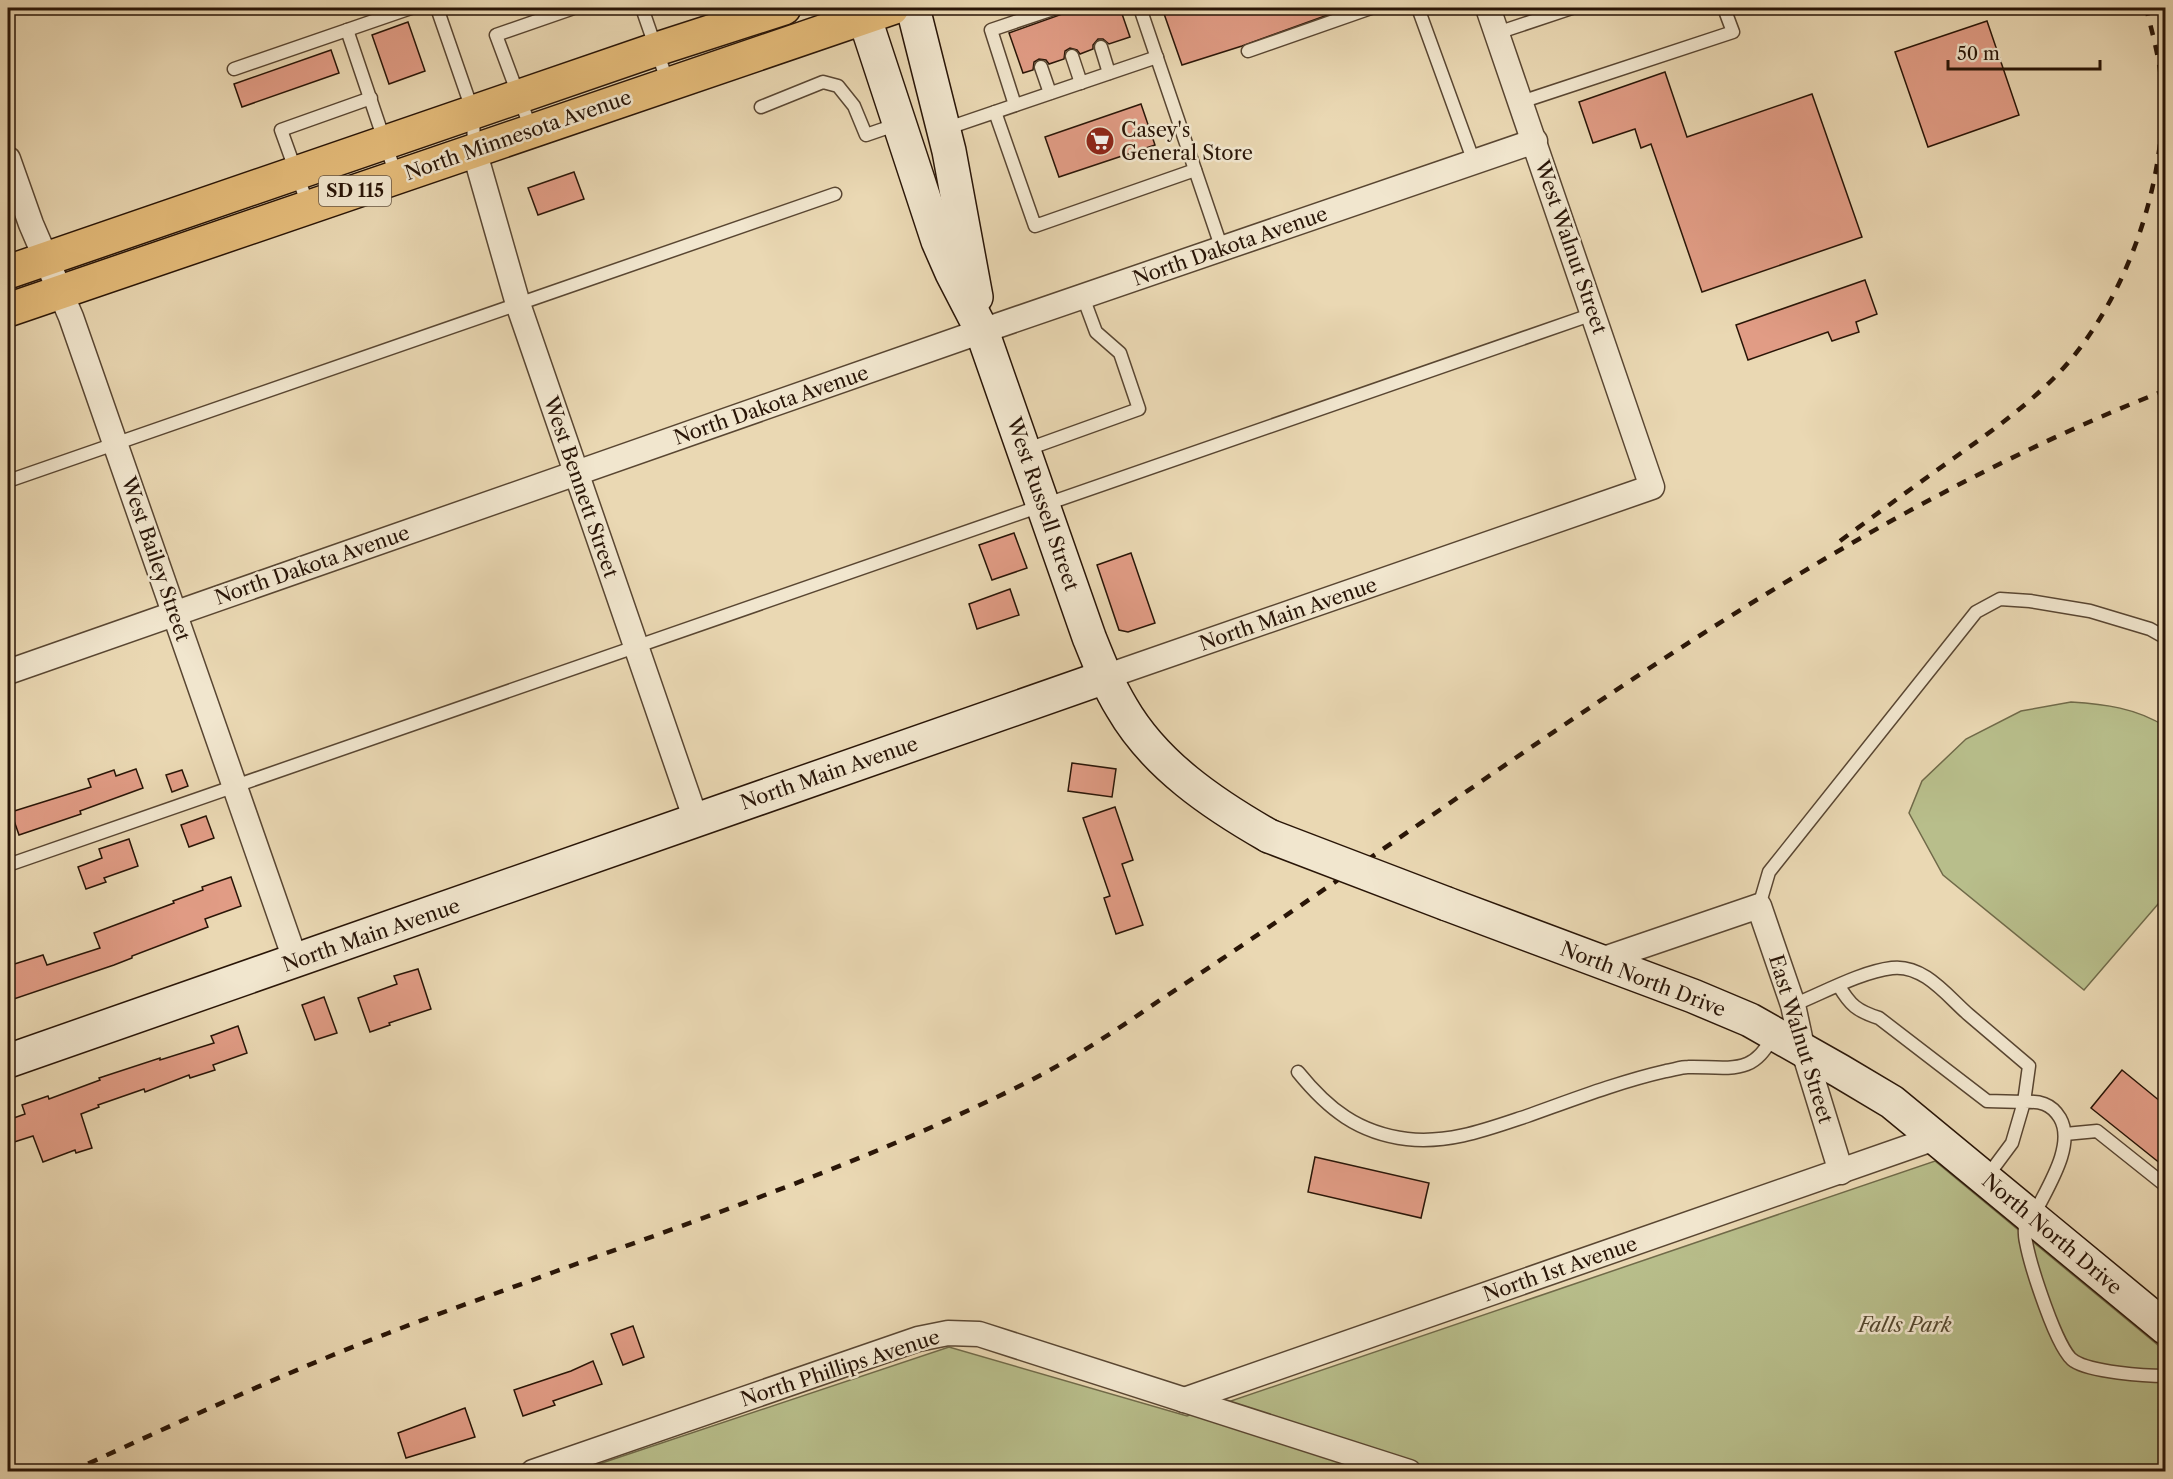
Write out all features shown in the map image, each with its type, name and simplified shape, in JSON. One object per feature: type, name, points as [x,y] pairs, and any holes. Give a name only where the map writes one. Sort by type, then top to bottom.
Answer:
[{"type":"main road","name":"North Minnesota Avenue","points":[[8,272],[657,49],[784,8]]},
{"type":"main road","name":"West Russell Street","points":[[913,8],[957,189],[982,331]]},
{"type":"main road","name":"North Minnesota Avenue","points":[[8,310],[669,84],[873,10]]},
{"type":"main road","name":"West Russell Street","points":[[873,10],[900,123],[938,241],[982,331],[1105,677]]},
{"type":"main road","name":"North Main Avenue","points":[[8,1062],[1105,677]]},
{"type":"main road","name":"North North Drive","points":[[1105,677],[1123,710],[1146,740],[1172,768],[1224,810],[1269,836],[1693,996],[1750,1020],[1892,1102],[2166,1328]]},
{"type":"street","name":"West Walnut Street","points":[[1488,8],[1652,488]]},
{"type":"street","name":"North Dakota Avenue","points":[[8,672],[982,331],[1535,141]]},
{"type":"street","name":"West Bennett Street","points":[[474,150],[518,304],[696,820]]},
{"type":"street","name":"West Bailey Street","points":[[8,159],[45,260],[71,317],[296,962]]},
{"type":"street","name":"North Main Avenue","points":[[1105,677],[1652,488]]},
{"type":"street","points":[[1598,961],[1759,906]]},
{"type":"street","name":"East Walnut Street","points":[[1759,906],[1793,1005],[1804,1051],[1841,1172]]},
{"type":"street","name":"North 1st Avenue","points":[[1184,1400],[1841,1172],[1935,1137]]},
{"type":"street","name":"North Phillips Avenue","points":[[533,1472],[918,1339],[948,1333],[979,1334],[1410,1472]]},
{"type":"lane","points":[[234,69],[411,8]]},
{"type":"lane","points":[[436,8],[473,112],[474,150]]},
{"type":"lane","points":[[642,8],[669,84]]},
{"type":"lane","points":[[1140,8],[1222,249]]},
{"type":"lane","points":[[1248,51],[1366,8]]},
{"type":"lane","points":[[1418,8],[1474,162]]},
{"type":"lane","points":[[1497,33],[1572,8]]},
{"type":"lane","points":[[1521,102],[1733,32],[1724,8]]},
{"type":"lane","points":[[531,130],[496,35],[571,9]]},
{"type":"lane","points":[[1015,105],[991,30],[1026,22],[1056,10]]},
{"type":"lane","points":[[346,30],[397,177]]},
{"type":"lane","points":[[1101,47],[1110,73]]},
{"type":"lane","points":[[1072,56],[1081,83]]},
{"type":"lane","points":[[944,130],[1157,57]]},
{"type":"lane","points":[[1041,67],[1050,93]]},
{"type":"lane","points":[[761,107],[823,82],[838,86],[854,106],[866,135],[900,123]]},
{"type":"lane","points":[[309,207],[281,130],[371,98]]},
{"type":"lane","points":[[995,112],[1035,226],[1195,170]]},
{"type":"lane","points":[[8,482],[835,194]]},
{"type":"lane","points":[[1024,450],[1139,409],[1120,353],[1095,332],[1083,297]]},
{"type":"lane","points":[[8,865],[1593,314]]},
{"type":"lane","points":[[1759,906],[1769,872],[1976,612],[2000,599],[2030,601],[2090,611],[2150,629],[2166,638]]},
{"type":"lane","points":[[1793,1005],[1874,972],[1894,967],[1907,969],[1922,975],[1942,988],[2029,1066],[2024,1102],[2012,1143],[1986,1179]]},
{"type":"lane","points":[[1839,986],[1849,1004],[1867,1015],[1879,1018],[1987,1101],[2041,1101],[2056,1111],[2065,1134],[2065,1148],[2028,1214],[2025,1239],[2057,1339],[2072,1360],[2085,1367],[2166,1376]]},
{"type":"lane","points":[[1298,1072],[1313,1091],[1342,1116],[1366,1129],[1409,1140],[1458,1138],[1662,1072],[1685,1067],[1746,1065],[1758,1057],[1775,1034]]},
{"type":"lane","points":[[2065,1134],[2097,1131],[2166,1186]]},
{"type":"green space","points":[[2071,702],[2132,711],[2166,727],[2165,896],[2084,990],[1943,875],[1909,813],[1922,781],[1966,739],[2021,711]]},
{"type":"green space","name":"Falls Park","points":[[1935,1161],[2165,1351],[2165,1471],[575,1472],[949,1347],[1187,1416]]},
{"type":"building","points":[[1079,8],[1120,8],[1130,37],[1109,44],[1103,39],[1098,39],[1093,49],[1080,54],[1077,50],[1070,48],[1065,51],[1064,59],[1049,64],[1046,60],[1039,59],[1034,62],[1033,70],[1023,73],[1009,33]]},
{"type":"building","points":[[1162,8],[1347,8],[1182,65]]},
{"type":"building","points":[[1987,21],[2019,115],[1928,147],[1895,52]]},
{"type":"building","points":[[408,22],[425,71],[389,84],[372,35]]},
{"type":"building","points":[[331,50],[339,73],[242,107],[234,84]]},
{"type":"building","points":[[1665,72],[1687,137],[1812,94],[1862,237],[1702,292],[1651,144],[1641,148],[1635,129],[1593,143],[1579,102]]},
{"type":"building","name":"Casey's General Store","points":[[1141,104],[1155,145],[1059,177],[1045,137]]},
{"type":"building","points":[[574,172],[584,199],[538,215],[528,188]]},
{"type":"building","points":[[1865,280],[1877,314],[1856,322],[1859,332],[1832,341],[1828,332],[1748,360],[1736,325]]},
{"type":"building","points":[[1014,533],[1027,568],[992,580],[979,545]]},
{"type":"building","points":[[1131,553],[1155,623],[1128,632],[1119,630],[1097,565]]},
{"type":"building","points":[[1010,589],[1019,615],[977,629],[969,604]]},
{"type":"building","points":[[1072,763],[1116,769],[1112,797],[1068,791]]},
{"type":"building","points":[[136,769],[143,788],[80,811],[81,814],[19,835],[11,812],[91,787],[88,779],[114,770],[116,776]]},
{"type":"building","points":[[182,770],[188,786],[172,792],[166,775]]},
{"type":"building","points":[[1115,807],[1133,860],[1122,864],[1143,925],[1116,934],[1104,898],[1110,896],[1083,818]]},
{"type":"building","points":[[206,816],[214,838],[189,847],[181,825]]},
{"type":"building","points":[[129,839],[138,866],[104,878],[106,882],[86,889],[78,867],[102,858],[99,849]]},
{"type":"building","points":[[231,877],[241,906],[205,919],[208,927],[114,965],[8,1001],[8,966],[43,955],[47,965],[100,948],[94,933],[174,903],[173,901],[203,890],[202,887]]},
{"type":"building","points":[[418,969],[431,1009],[370,1032],[358,998],[397,984],[394,976]]},
{"type":"building","points":[[324,997],[337,1033],[315,1040],[302,1005]]},
{"type":"building","points":[[238,1026],[247,1053],[213,1065],[215,1070],[190,1078],[189,1075],[145,1092],[144,1089],[98,1105],[99,1107],[81,1114],[92,1148],[76,1153],[75,1150],[43,1162],[33,1136],[8,1144],[8,1120],[25,1114],[22,1105],[48,1096],[49,1099],[100,1080],[99,1078],[214,1043],[211,1036]]},
{"type":"building","points":[[2122,1070],[2166,1106],[2166,1168],[2091,1108]]},
{"type":"building","points":[[1315,1157],[1429,1183],[1421,1218],[1308,1192]]},
{"type":"building","points":[[633,1326],[644,1357],[623,1365],[611,1334]]},
{"type":"building","points":[[593,1361],[602,1384],[553,1401],[555,1405],[523,1416],[514,1390],[571,1371]]},
{"type":"building","points":[[465,1408],[475,1437],[406,1458],[398,1433]]},
{"type":"railway","points":[[1840,541],[2031,400],[2078,350],[2100,318],[2135,246],[2148,207],[2156,168],[2161,129],[2162,92],[2158,60],[2146,8]]},
{"type":"railway","points":[[70,1472],[306,1366],[428,1318],[744,1203],[838,1166],[932,1127],[1036,1078],[1119,1028],[1536,744],[1738,611],[1841,549],[1947,491],[2055,438],[2166,390]]},
{"type":"place","name":"Casey's General Store","points":[[1100,141]]}]
